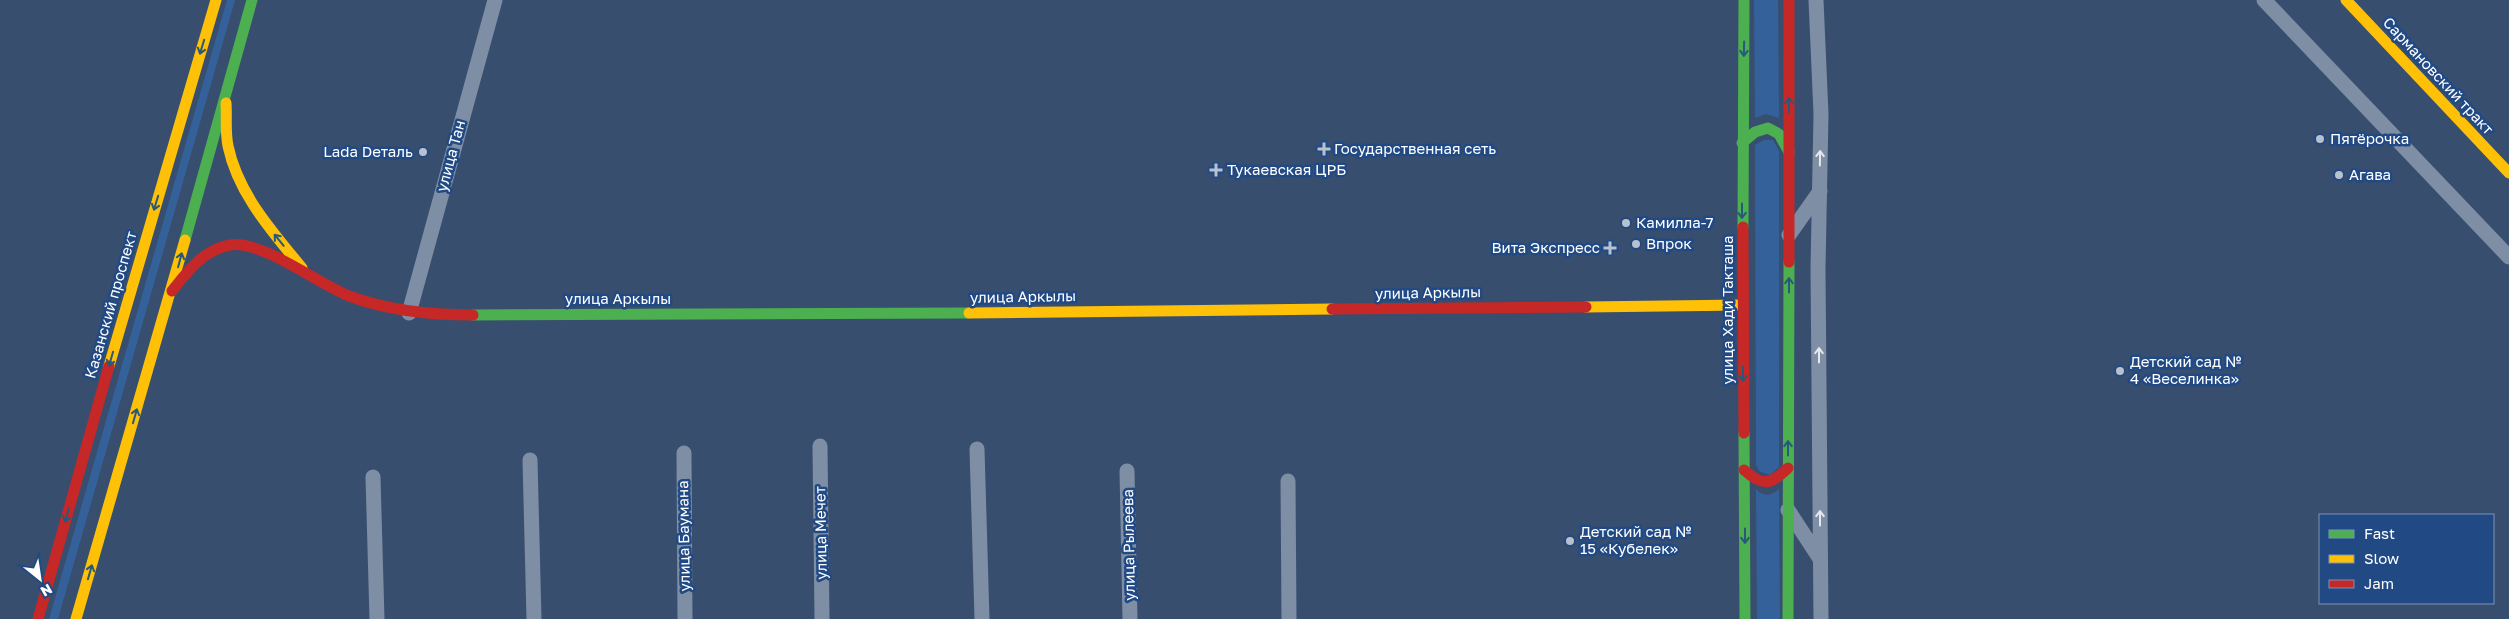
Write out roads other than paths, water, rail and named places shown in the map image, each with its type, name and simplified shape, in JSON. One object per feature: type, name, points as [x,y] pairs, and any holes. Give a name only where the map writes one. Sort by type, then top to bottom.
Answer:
[{"type":"main road","name":"Казанский проспект","points":[[38,619],[124,312],[216,0]]},
{"type":"main road","points":[[76,619],[172,291],[252,0]]},
{"type":"main road","name":"улица Хади Такташа","points":[[1744,0],[1742,143],[1745,619]]},
{"type":"main road","points":[[1788,619],[1789,0]]},
{"type":"main road","name":"Сармановский тракт","points":[[2346,0],[2509,173]]},
{"type":"main road","points":[[226,90],[228,146],[243,188],[270,229],[310,278]]},
{"type":"main road","points":[[1742,143],[1755,132],[1768,128],[1779,134],[1789,152]]},
{"type":"main road","name":"улица Аркылы","points":[[172,291],[200,257],[231,245],[260,250],[310,278],[348,296],[409,312],[459,315],[891,314],[1743,305]]},
{"type":"main road","points":[[1744,470],[1756,482],[1767,484],[1776,480],[1788,468]]},
{"type":"street","name":"улица Тан","points":[[409,312],[495,0]]},
{"type":"street","points":[[1816,0],[1821,114],[1820,619]]},
{"type":"street","points":[[2264,0],[2509,258]]},
{"type":"street","points":[[1789,234],[1820,191]]},
{"type":"street","name":"улица Мечет","points":[[820,446],[822,619]]},
{"type":"street","points":[[977,449],[982,619]]},
{"type":"street","name":"улица Баумана","points":[[684,453],[685,619]]},
{"type":"street","points":[[530,460],[534,619]]},
{"type":"street","name":"улица Рылеева","points":[[1127,471],[1130,619]]},
{"type":"street","points":[[373,477],[377,619]]},
{"type":"street","points":[[1288,481],[1289,619]]},
{"type":"street","points":[[1788,510],[1820,559]]},
{"type":"place","name":"Пятёрочка","points":[[2320,139]]},
{"type":"place","name":"Государственная сеть","points":[[1324,149]]},
{"type":"place","name":"Lada Dеталь","points":[[423,152]]},
{"type":"place","name":"Тукаевская ЦРБ","points":[[1216,170]]},
{"type":"place","name":"Агава","points":[[2339,175]]},
{"type":"place","name":"Камилла-7","points":[[1626,223]]},
{"type":"place","name":"Впрок","points":[[1636,244]]},
{"type":"place","name":"Вита Экспресс","points":[[1610,248]]},
{"type":"place","name":"Детский сад № 4 «Веселинка»","points":[[2120,371]]},
{"type":"place","name":"Детский сад № 15 «Кубелек»","points":[[1570,541]]}]
